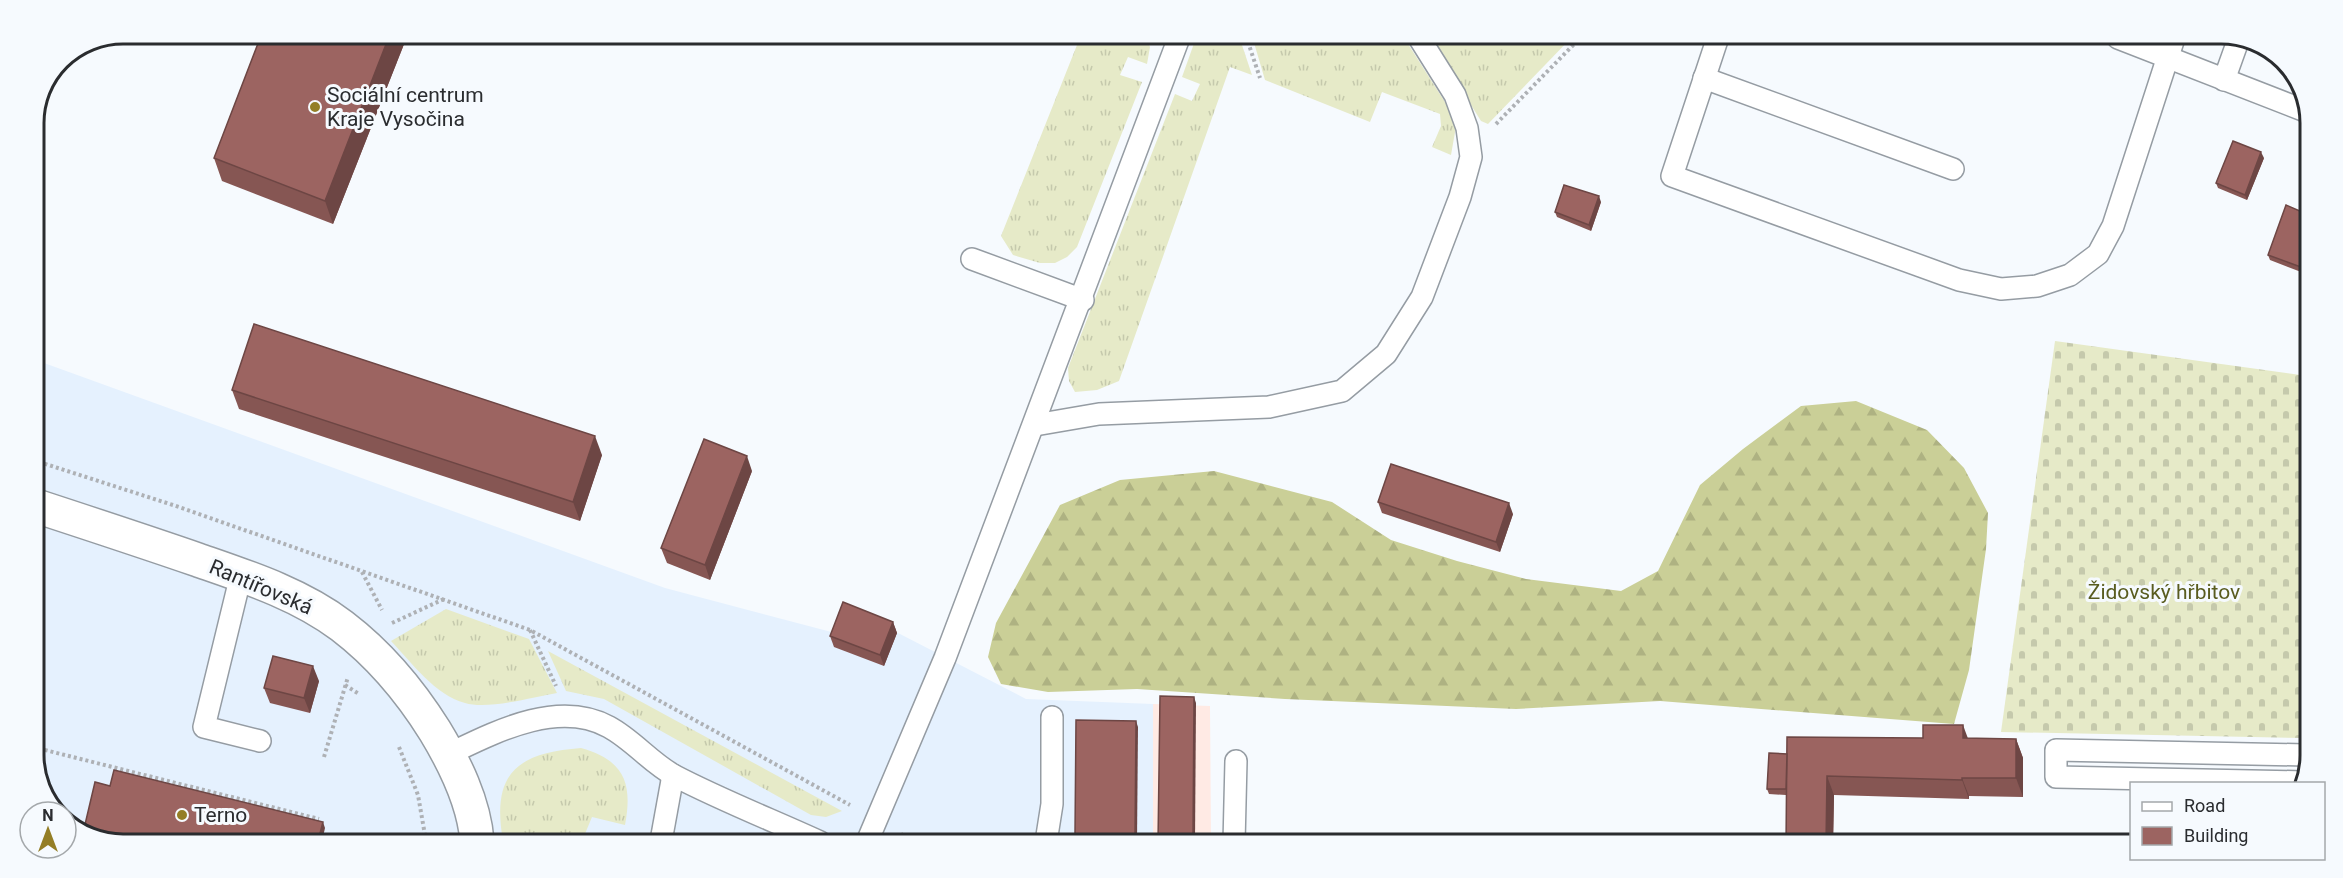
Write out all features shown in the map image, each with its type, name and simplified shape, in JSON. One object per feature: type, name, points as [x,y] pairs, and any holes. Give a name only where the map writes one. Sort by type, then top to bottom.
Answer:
[{"type":"street","name":"Rantířovská","points":[[44,509],[241,575],[298,598],[341,625],[368,647],[396,675],[422,711],[448,754],[468,797],[476,834]]},
{"type":"lane","points":[[871,834],[945,658],[1083,300],[1177,44]]},
{"type":"lane","points":[[1035,425],[1099,414],[1269,407],[1342,391],[1386,354],[1422,297],[1460,197],[1471,157],[1467,128],[1455,95],[1423,44]]},
{"type":"lane","points":[[1716,44],[1672,176],[1959,280],[2001,289],[2037,286],[2070,275],[2098,254],[2113,225],[2170,48]]},
{"type":"lane","points":[[2149,44],[2170,48],[2223,80],[2298,108]]},
{"type":"lane","points":[[2223,80],[2236,45]]},
{"type":"lane","points":[[1704,78],[1953,169]]},
{"type":"lane","points":[[972,259],[1083,300]]},
{"type":"lane","points":[[241,575],[204,727],[260,741]]},
{"type":"lane","points":[[448,754],[504,728],[543,718],[571,717],[608,726],[673,775],[802,834]]},
{"type":"lane","points":[[1047,834],[1052,804],[1052,717]]},
{"type":"lane","points":[[2295,782],[2056,777],[2056,750],[2300,755]]},
{"type":"lane","points":[[1234,834],[1236,761]]},
{"type":"lane","points":[[662,834],[673,775]]},
{"type":"path","points":[[1249,44],[1260,78]]},
{"type":"path","points":[[1470,145],[1495,124],[1574,44]]},
{"type":"path","points":[[44,464],[530,630],[902,834]]},
{"type":"path","points":[[362,571],[390,624],[444,599]]},
{"type":"path","points":[[530,630],[571,717]]},
{"type":"path","points":[[324,757],[348,674],[368,647]]},
{"type":"path","points":[[345,685],[365,700]]},
{"type":"path","points":[[399,746],[418,795],[425,834]]},
{"type":"path","points":[[44,750],[320,819]]},
{"type":"shaded area","points":[[44,363],[665,588],[839,634],[847,613],[900,634],[1026,699],[1153,704],[1153,834],[112,834],[97,830],[78,820],[78,800],[57,800],[45,771]]},
{"type":"shaded area","points":[[1153,704],[1210,706],[1211,834],[1153,834]]},
{"type":"green space","points":[[1077,44],[1149,44],[1147,64],[1128,57],[1120,75],[1142,82],[1077,247],[1067,257],[1055,263],[1040,263],[1013,255],[1001,236]]},
{"type":"green space","points":[[1194,44],[1242,44],[1252,75],[1230,67],[1119,381],[1097,390],[1075,392],[1069,381],[1068,368],[1175,94],[1192,101],[1200,84],[1182,77]]},
{"type":"green space","points":[[1254,44],[1408,44],[1457,121],[1451,155],[1432,147],[1441,126],[1440,114],[1382,92],[1370,122],[1265,80]]},
{"type":"green space","points":[[1433,44],[1565,44],[1488,124],[1481,121]]},
{"type":"green space","name":"Židovský hřbitov","points":[[2055,341],[2299,375],[2300,738],[2001,732]]},
{"type":"green space","points":[[1856,401],[1927,430],[1964,468],[1988,513],[1986,549],[1969,670],[1954,724],[1660,701],[1516,709],[1285,699],[1137,689],[1048,692],[1001,684],[988,657],[996,623],[1060,505],[1120,480],[1214,471],[1332,502],[1391,540],[1457,561],[1526,579],[1621,591],[1658,571],[1700,485],[1743,449],[1801,406]]},
{"type":"green space","points":[[446,609],[529,639],[557,693],[498,704],[475,705],[454,699],[434,686],[391,641]]},
{"type":"green space","points":[[548,651],[842,811],[826,817],[811,815],[604,699],[566,691]]},
{"type":"green space","points":[[581,748],[596,753],[616,767],[626,785],[628,797],[625,825],[592,817],[585,834],[502,834],[501,798],[506,783],[514,771],[525,762],[540,755]]},
{"type":"building","name":"Sociální centrum Kraje Vysočina","points":[[258,44],[386,44],[325,201],[214,158]]},
{"type":"building","points":[[2233,141],[2261,152],[2245,195],[2216,183]]},
{"type":"building","points":[[1564,185],[1599,196],[1589,225],[1555,212]]},
{"type":"building","points":[[2286,205],[2299,211],[2299,266],[2268,255]]},
{"type":"building","points":[[254,324],[595,436],[573,502],[232,390]]},
{"type":"building","points":[[704,439],[747,456],[705,565],[661,548]]},
{"type":"building","points":[[1391,464],[1509,503],[1496,542],[1378,502]]},
{"type":"building","points":[[843,602],[893,622],[880,655],[830,636]]},
{"type":"building","points":[[273,656],[313,666],[304,698],[264,688]]},
{"type":"building","points":[[1160,696],[1194,697],[1193,834],[1158,834]]},
{"type":"building","points":[[1076,720],[1136,721],[1135,834],[1075,834]]},
{"type":"building","points":[[1923,725],[1963,725],[1963,738],[2016,739],[2016,778],[1962,778],[1962,780],[1827,776],[1826,834],[1786,834],[1787,737],[1923,738]]},
{"type":"building","points":[[1769,753],[1787,754],[1786,789],[1767,789]]},
{"type":"building","name":"Terno","points":[[114,770],[323,822],[320,834],[112,834],[85,824],[95,782],[110,786]]},
{"type":"place","name":"Sociální centrum Kraje Vysočina","points":[[315,107]]},
{"type":"place","name":"Terno","points":[[182,815]]}]
